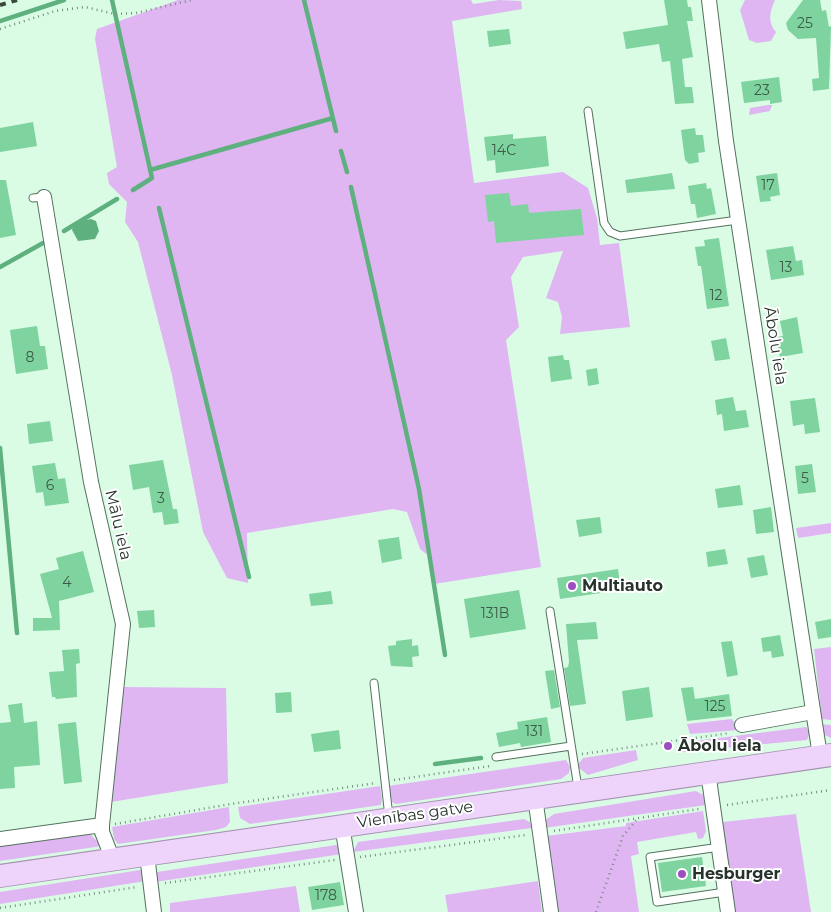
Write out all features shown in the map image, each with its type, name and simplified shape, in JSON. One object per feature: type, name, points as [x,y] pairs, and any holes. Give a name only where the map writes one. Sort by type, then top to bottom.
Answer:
[{"type":"highway","name":"Vienības gatve","points":[[0,876],[826,756]]},
{"type":"street","name":"Ābolu iela","points":[[709,0],[726,141],[813,712],[826,756]]},
{"type":"street","name":"Mālu iela","points":[[39,197],[91,482],[123,624],[102,828],[113,860]]},
{"type":"street","points":[[741,728],[813,712]]},
{"type":"street","points":[[708,772],[728,912]]},
{"type":"street","points":[[535,797],[551,912]]},
{"type":"street","points":[[342,825],[356,912]]},
{"type":"street","points":[[0,839],[102,828]]},
{"type":"street","points":[[147,855],[154,912]]},
{"type":"lane","points":[[588,111],[604,223],[610,232],[620,236],[738,220]]},
{"type":"lane","points":[[550,611],[578,791]]},
{"type":"lane","points":[[374,683],[390,819]]},
{"type":"lane","points":[[496,757],[571,746]]},
{"type":"lane","points":[[720,847],[650,857],[657,902],[725,892]]},
{"type":"path","points":[[0,29],[56,11],[85,8],[115,14],[136,13],[192,0]]},
{"type":"path","points":[[572,755],[741,728]]},
{"type":"path","points":[[102,828],[123,822],[231,804],[490,766]]},
{"type":"path","points":[[0,908],[150,885],[540,833],[831,790]]},
{"type":"path","points":[[596,912],[624,836],[638,818]]},
{"type":"shaded area","points":[[178,0],[471,0],[473,4],[499,0],[521,1],[522,9],[452,21],[474,183],[563,172],[588,188],[597,218],[600,245],[619,243],[630,327],[560,334],[562,317],[558,302],[546,298],[563,251],[523,257],[511,277],[519,327],[506,340],[541,567],[434,584],[429,556],[420,549],[407,512],[393,509],[247,533],[248,583],[227,578],[203,532],[172,375],[138,242],[125,222],[127,202],[109,184],[107,173],[117,167],[95,39],[97,29]]},
{"type":"shaded area","points":[[745,0],[775,0],[770,20],[776,32],[771,41],[757,43],[749,40],[740,10]]},
{"type":"shaded area","points":[[772,105],[770,111],[749,115],[750,108]]},
{"type":"shaded area","points":[[91,219],[96,221],[99,231],[95,239],[78,241],[72,230],[75,222]]},
{"type":"shaded area","points":[[831,523],[831,533],[798,538],[796,528]]},
{"type":"shaded area","points":[[831,647],[831,720],[822,719],[814,649]]},
{"type":"shaded area","points":[[122,687],[226,688],[228,783],[111,802]]},
{"type":"shaded area","points":[[732,719],[739,730],[690,734],[687,724]]},
{"type":"shaded area","points":[[821,724],[831,725],[831,738],[823,734]]},
{"type":"shaded area","points":[[806,727],[810,732],[807,740],[681,752],[679,743]]},
{"type":"shaded area","points":[[636,750],[638,760],[588,775],[579,768],[579,763],[583,758]]},
{"type":"shaded area","points":[[566,760],[570,767],[569,773],[561,779],[396,804],[392,802],[388,786]]},
{"type":"shaded area","points":[[380,786],[381,805],[250,824],[240,818],[238,807]]},
{"type":"shaded area","points":[[696,791],[703,795],[706,805],[544,828],[544,821],[554,814]]},
{"type":"shaded area","points":[[229,807],[230,822],[226,827],[216,830],[118,844],[114,839],[112,827]]},
{"type":"shaded area","points":[[703,811],[706,831],[703,838],[698,839],[696,832],[637,842],[639,854],[631,856],[639,912],[556,912],[546,836],[626,826],[626,823]]},
{"type":"shaded area","points":[[796,814],[811,912],[734,912],[723,822]]},
{"type":"shaded area","points":[[524,819],[530,822],[532,828],[353,852],[358,842]]},
{"type":"shaded area","points":[[89,833],[102,846],[0,861],[0,846]]},
{"type":"shaded area","points":[[336,845],[340,847],[342,854],[155,882],[155,874],[157,872]]},
{"type":"shaded area","points":[[140,870],[144,872],[146,881],[0,904],[0,892]]},
{"type":"shaded area","points":[[538,881],[542,912],[448,912],[445,895]]},
{"type":"shaded area","points":[[296,886],[300,912],[170,912],[170,903]]},
{"type":"building","points":[[664,0],[687,0],[688,7],[691,7],[693,21],[687,21],[693,57],[682,59],[685,87],[692,87],[694,103],[675,104],[670,61],[662,62],[659,44],[626,49],[623,32],[668,25]]},
{"type":"building","points":[[803,0],[820,0],[822,11],[826,10],[829,27],[831,26],[829,89],[813,91],[812,79],[819,78],[816,38],[798,39],[788,30],[786,23]]},
{"type":"building","points":[[509,29],[511,44],[489,47],[487,31]]},
{"type":"building","points":[[779,77],[782,102],[770,104],[770,100],[744,103],[741,82]]},
{"type":"building","points":[[33,122],[37,146],[0,152],[0,128]]},
{"type":"building","points":[[695,128],[696,135],[703,135],[705,152],[698,153],[699,162],[689,164],[685,160],[681,130]]},
{"type":"building","points":[[513,134],[513,139],[546,136],[549,166],[496,173],[495,160],[487,161],[484,137]]},
{"type":"building","points":[[672,173],[675,189],[627,193],[625,180]]},
{"type":"building","points":[[777,173],[780,195],[770,197],[771,201],[760,202],[756,176]]},
{"type":"building","points":[[0,180],[6,180],[16,235],[0,238]]},
{"type":"building","points":[[706,183],[707,189],[711,188],[716,214],[697,218],[695,204],[691,204],[688,186]]},
{"type":"building","points":[[509,193],[511,206],[528,204],[529,213],[581,209],[584,235],[496,243],[494,221],[488,222],[485,195]]},
{"type":"building","points":[[719,238],[729,306],[707,309],[701,266],[698,266],[695,247],[705,246],[704,240]]},
{"type":"building","points":[[793,246],[796,261],[802,260],[804,275],[771,280],[766,250]]},
{"type":"building","points":[[797,317],[803,353],[780,357],[776,337],[783,336],[780,321]]},
{"type":"building","points":[[37,326],[40,346],[45,346],[48,369],[16,374],[10,330]]},
{"type":"building","points":[[726,338],[730,359],[715,361],[711,341]]},
{"type":"building","points":[[563,355],[564,360],[569,360],[572,379],[551,382],[548,357]]},
{"type":"building","points":[[597,368],[599,384],[588,386],[586,370]]},
{"type":"building","points":[[733,397],[736,411],[746,410],[749,427],[724,431],[722,414],[717,415],[715,400]]},
{"type":"building","points":[[815,398],[820,432],[805,434],[804,424],[793,426],[790,401]]},
{"type":"building","points":[[50,421],[53,441],[29,444],[27,424]]},
{"type":"building","points":[[163,460],[173,509],[177,509],[179,523],[164,525],[162,512],[153,513],[149,487],[133,490],[129,465]]},
{"type":"building","points":[[55,463],[58,479],[65,478],[69,503],[45,506],[43,492],[36,493],[32,466]]},
{"type":"building","points":[[812,464],[816,492],[798,494],[795,466]]},
{"type":"building","points":[[740,485],[743,505],[718,508],[715,489]]},
{"type":"building","points":[[771,507],[774,532],[756,534],[753,510]]},
{"type":"building","points":[[600,517],[602,533],[579,537],[576,520]]},
{"type":"building","points":[[399,537],[402,559],[382,563],[378,540]]},
{"type":"building","points":[[725,549],[728,564],[708,567],[706,552]]},
{"type":"building","points":[[83,551],[94,592],[59,601],[60,630],[33,631],[33,618],[52,618],[40,574],[59,569],[56,558]]},
{"type":"building","points":[[764,555],[768,575],[751,578],[747,558]]},
{"type":"building","points":[[618,569],[621,590],[560,599],[557,578]]},
{"type":"building","points":[[519,590],[526,629],[470,638],[464,599]]},
{"type":"building","points":[[331,591],[333,604],[311,606],[309,594]]},
{"type":"building","points":[[154,610],[155,627],[139,628],[137,611]]},
{"type":"building","points":[[831,619],[831,637],[818,639],[815,622]]},
{"type":"building","points":[[596,622],[598,639],[577,640],[586,704],[570,706],[564,668],[568,667],[569,662],[566,624]]},
{"type":"building","points":[[780,635],[784,656],[772,658],[771,651],[763,652],[761,638]]},
{"type":"building","points":[[412,639],[412,646],[418,645],[419,656],[412,657],[413,667],[391,666],[388,646],[396,645],[396,641]]},
{"type":"building","points":[[732,641],[738,675],[727,677],[721,642]]},
{"type":"building","points":[[79,649],[80,663],[76,664],[77,697],[56,699],[52,697],[49,672],[64,671],[62,650]]},
{"type":"building","points":[[554,670],[560,707],[551,709],[545,671]]},
{"type":"building","points":[[649,687],[653,717],[626,721],[622,691]]},
{"type":"building","points":[[693,687],[695,699],[729,694],[732,716],[687,721],[681,688]]},
{"type":"building","points":[[291,692],[292,712],[276,713],[275,693]]},
{"type":"building","points":[[22,703],[24,723],[37,721],[40,765],[14,767],[15,788],[0,789],[0,723],[11,722],[8,705]]},
{"type":"building","points":[[547,717],[551,742],[521,747],[520,743],[499,747],[496,733],[518,729],[517,722]]},
{"type":"building","points":[[76,722],[82,782],[64,784],[58,724]]},
{"type":"building","points":[[339,730],[341,749],[314,752],[311,734]]},
{"type":"building","name":"Hesburger","points":[[702,857],[706,886],[662,892],[658,863]]},
{"type":"building","points":[[340,882],[344,905],[312,910],[308,887]]},
{"type":"waterway","points":[[0,21],[64,0]]},
{"type":"waterway","points":[[112,0],[152,178],[133,190]]},
{"type":"waterway","points":[[304,0],[336,131]]},
{"type":"waterway","points":[[150,170],[333,118]]},
{"type":"waterway","points":[[341,151],[347,172]]},
{"type":"waterway","points":[[351,187],[419,489],[445,655]]},
{"type":"waterway","points":[[64,231],[117,199]]},
{"type":"waterway","points":[[159,208],[249,577]]},
{"type":"waterway","points":[[0,267],[43,243]]},
{"type":"waterway","points":[[0,448],[17,633]]},
{"type":"waterway","points":[[435,764],[481,758]]},
{"type":"railway","points":[[0,5],[17,0]]},
{"type":"place","name":"Multiauto","points":[[572,586]]},
{"type":"place","name":"Ābolu iela","points":[[668,746]]},
{"type":"place","name":"Hesburger","points":[[682,874]]}]
